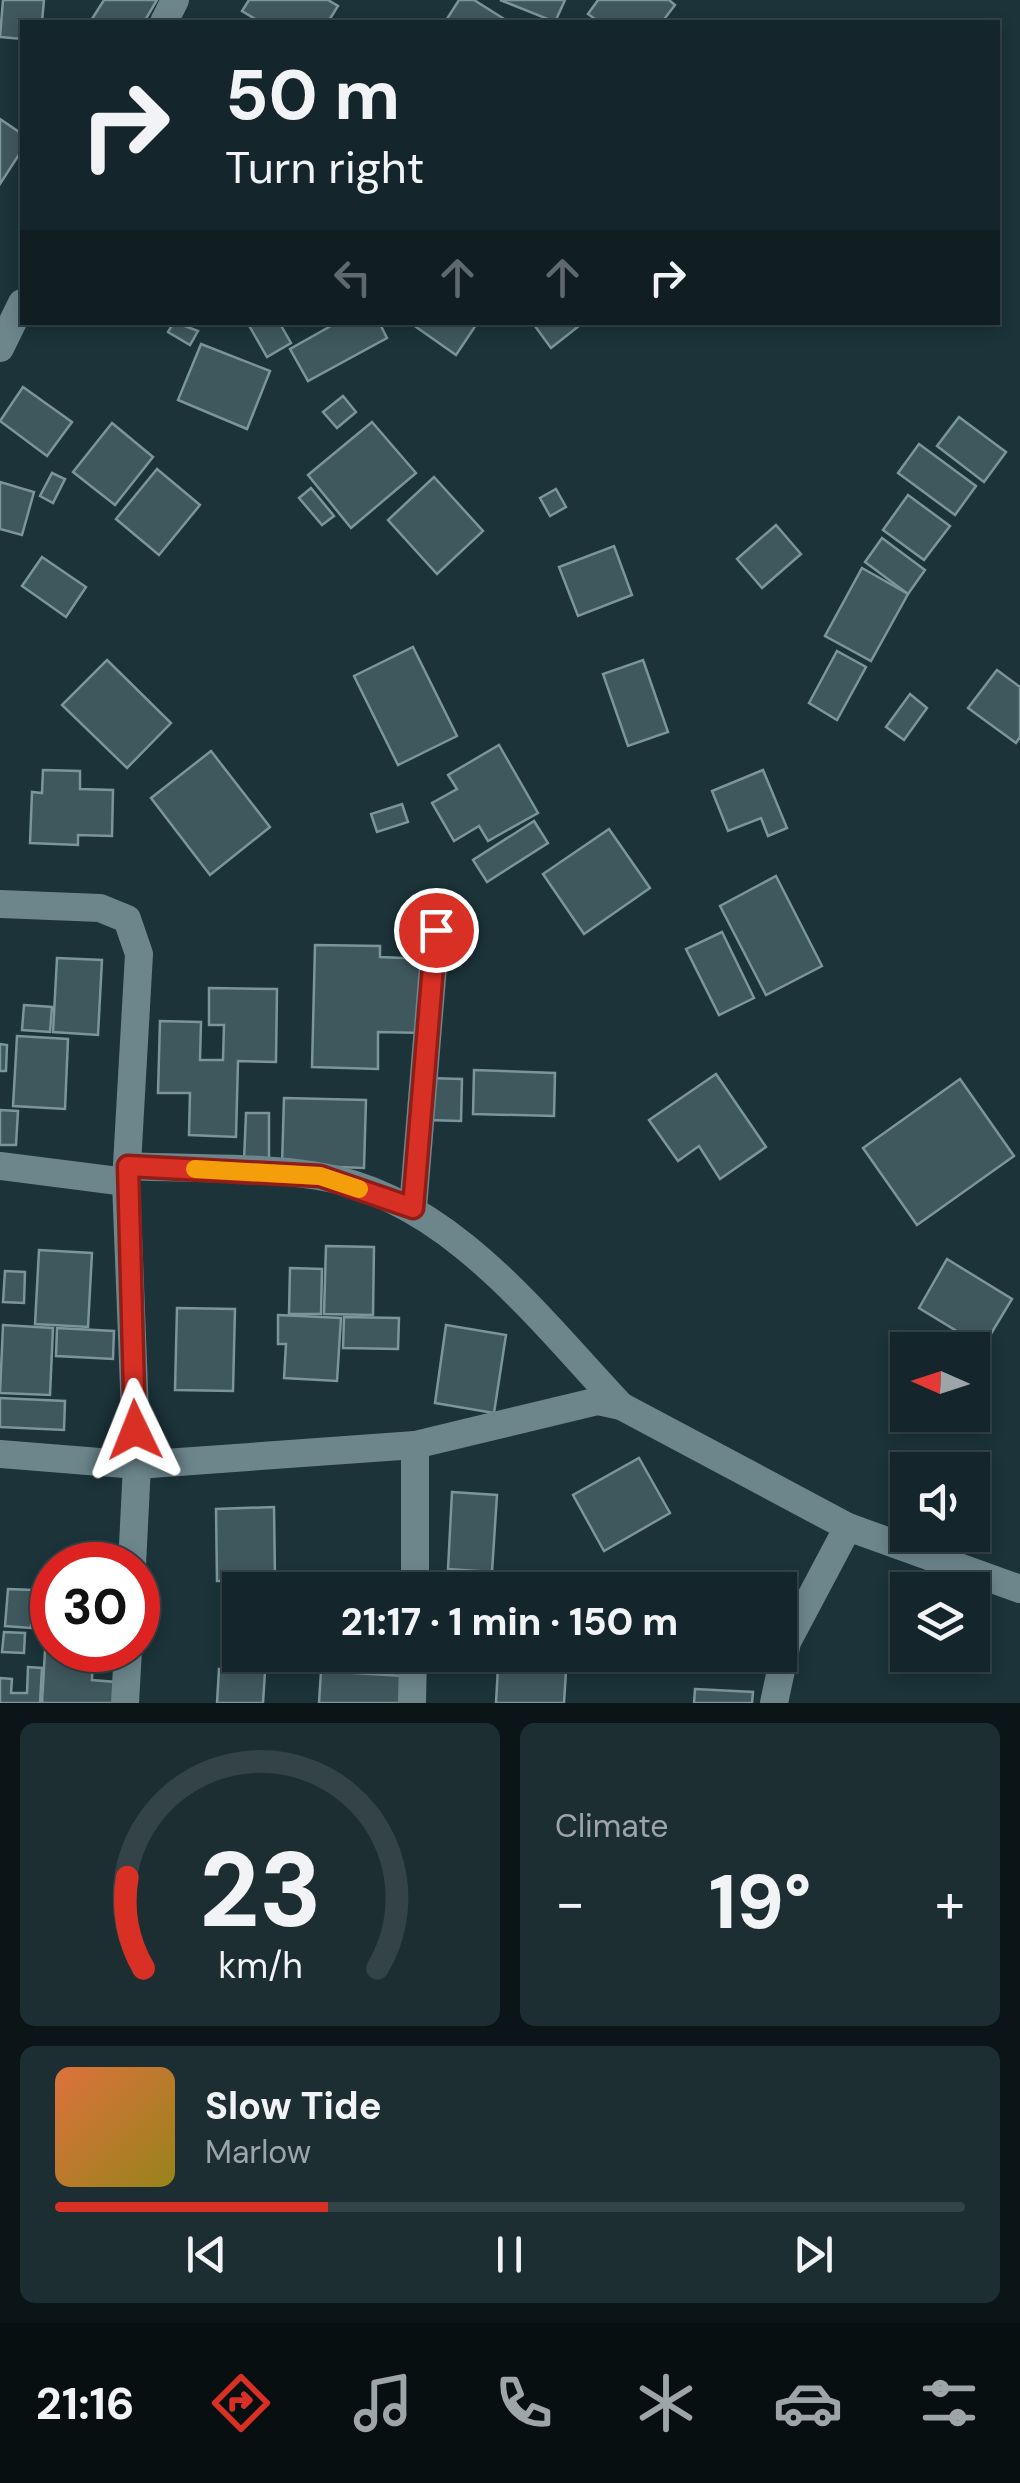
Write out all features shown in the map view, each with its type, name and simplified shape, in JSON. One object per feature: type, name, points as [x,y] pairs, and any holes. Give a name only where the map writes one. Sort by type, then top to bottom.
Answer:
[{"type":"street","points":[[0,348],[20,307]]},
{"type":"street","points":[[0,904],[100,908],[126,920],[139,954],[127,1174],[136,1465],[133,1542]]},
{"type":"street","points":[[413,1208],[436,930]]},
{"type":"street","points":[[0,1166],[127,1174],[320,1176],[413,1208],[500,1278],[622,1406],[848,1527],[1020,1589]]},
{"type":"street","points":[[0,1454],[136,1465],[415,1445],[586,1404],[622,1406]]},
{"type":"street","points":[[415,1445],[415,1572]]},
{"type":"street","points":[[774,1703],[787,1642],[848,1527]]},
{"type":"street","points":[[125,1703],[127,1672]]},
{"type":"street","points":[[412,1703],[413,1672]]},
{"type":"building","points":[[3,0],[44,0],[42,20],[20,20],[20,39],[0,37]]},
{"type":"building","points":[[104,0],[157,0],[145,20],[91,20]]},
{"type":"building","points":[[249,0],[328,0],[338,6],[329,20],[257,20],[242,11]]},
{"type":"building","points":[[459,0],[474,0],[506,20],[446,20]]},
{"type":"building","points":[[500,0],[565,0],[556,20]]},
{"type":"building","points":[[598,0],[669,0],[675,5],[664,20],[596,20],[588,14]]},
{"type":"building","points":[[0,119],[20,133],[20,153],[0,184]]},
{"type":"building","points":[[172,325],[198,331],[190,345],[168,332]]},
{"type":"building","points":[[249,325],[281,325],[291,343],[267,357]]},
{"type":"building","points":[[333,325],[380,325],[387,338],[308,381],[290,349]]},
{"type":"building","points":[[413,325],[476,325],[456,355]]},
{"type":"building","points":[[534,325],[580,325],[551,348]]},
{"type":"building","points":[[201,344],[270,371],[247,429],[178,400]]},
{"type":"building","points":[[23,387],[72,422],[47,456],[0,421]]},
{"type":"building","points":[[343,396],[356,412],[337,428],[323,412]]},
{"type":"building","points":[[959,417],[1006,452],[984,482],[937,446]]},
{"type":"building","points":[[372,422],[416,473],[351,528],[308,475]]},
{"type":"building","points":[[112,423],[153,457],[115,505],[73,472]]},
{"type":"building","points":[[919,444],[976,486],[955,515],[898,473]]},
{"type":"building","points":[[157,469],[200,505],[159,555],[116,519]]},
{"type":"building","points":[[52,473],[65,479],[53,503],[40,496]]},
{"type":"building","points":[[434,477],[483,531],[437,574],[388,520]]},
{"type":"building","points":[[0,482],[34,492],[22,535],[0,529]]},
{"type":"building","points":[[311,488],[334,516],[322,525],[299,498]]},
{"type":"building","points":[[556,489],[566,507],[550,516],[540,498]]},
{"type":"building","points":[[908,495],[950,526],[924,560],[883,530]]},
{"type":"building","points":[[776,525],[801,554],[762,588],[737,559]]},
{"type":"building","points":[[882,538],[925,570],[908,594],[865,562]]},
{"type":"building","points":[[614,546],[632,595],[578,616],[559,567]]},
{"type":"building","points":[[42,557],[86,587],[66,617],[22,586]]},
{"type":"building","points":[[862,568],[908,594],[871,661],[825,636]]},
{"type":"building","points":[[413,647],[457,736],[398,765],[354,676]]},
{"type":"building","points":[[837,651],[866,667],[837,720],[809,703]]},
{"type":"building","points":[[107,660],[171,723],[127,768],[62,705]]},
{"type":"building","points":[[643,660],[668,732],[628,746],[603,674]]},
{"type":"building","points":[[997,670],[1020,687],[1020,737],[1016,743],[968,708]]},
{"type":"building","points":[[910,694],[927,708],[904,740],[886,727]]},
{"type":"building","points":[[499,745],[538,813],[488,841],[479,826],[454,841],[432,803],[457,789],[448,775]]},
{"type":"building","points":[[211,751],[270,827],[210,875],[151,798]]},
{"type":"building","points":[[43,770],[80,771],[80,789],[113,790],[112,836],[78,835],[78,845],[30,843],[32,792],[42,793]]},
{"type":"building","points":[[763,770],[787,828],[768,836],[761,818],[728,831],[712,791]]},
{"type":"building","points":[[402,804],[408,822],[377,832],[371,814]]},
{"type":"building","points":[[534,821],[548,843],[487,882],[473,860]]},
{"type":"building","points":[[609,829],[650,888],[584,934],[543,874]]},
{"type":"building","points":[[776,876],[822,966],[766,995],[720,906]]},
{"type":"building","points":[[722,932],[754,998],[719,1015],[686,949]]},
{"type":"building","points":[[315,945],[380,946],[380,957],[428,959],[425,1033],[378,1032],[378,1069],[312,1067]]},
{"type":"building","points":[[57,958],[102,960],[98,1035],[53,1032]]},
{"type":"building","points":[[209,988],[277,989],[276,1062],[238,1061],[236,1137],[189,1135],[190,1093],[158,1093],[160,1021],[201,1022],[200,1060],[223,1060],[224,1025],[209,1025]]},
{"type":"building","points":[[24,1005],[52,1007],[50,1032],[22,1030]]},
{"type":"building","points":[[17,1036],[68,1039],[65,1109],[13,1106]]},
{"type":"building","points":[[0,1044],[7,1045],[6,1071],[0,1071]]},
{"type":"building","points":[[474,1070],[555,1073],[554,1116],[473,1114]]},
{"type":"building","points":[[716,1074],[766,1147],[720,1179],[699,1146],[678,1161],[649,1120]]},
{"type":"building","points":[[427,1078],[462,1079],[461,1121],[426,1120]]},
{"type":"building","points":[[960,1079],[1014,1156],[917,1225],[863,1148]]},
{"type":"building","points":[[284,1098],[366,1100],[364,1168],[282,1165]]},
{"type":"building","points":[[0,1110],[18,1111],[16,1145],[0,1145]]},
{"type":"building","points":[[246,1113],[269,1113],[269,1161],[244,1161]]},
{"type":"building","points":[[326,1246],[374,1247],[373,1315],[324,1314]]},
{"type":"building","points":[[39,1250],[92,1253],[88,1327],[35,1324]]},
{"type":"building","points":[[947,1259],[1012,1299],[990,1335],[990,1332],[958,1332],[919,1308]]},
{"type":"building","points":[[290,1268],[322,1269],[321,1314],[289,1314]]},
{"type":"building","points":[[5,1271],[25,1272],[24,1303],[3,1302]]},
{"type":"building","points":[[177,1308],[235,1309],[233,1391],[175,1390]]},
{"type":"building","points":[[278,1315],[341,1318],[337,1381],[284,1378],[286,1344],[278,1344]]},
{"type":"building","points":[[344,1317],[399,1318],[398,1349],[343,1348]]},
{"type":"building","points":[[3,1325],[53,1328],[50,1395],[0,1393]]},
{"type":"building","points":[[446,1325],[506,1335],[494,1413],[435,1403]]},
{"type":"building","points":[[57,1328],[114,1331],[113,1359],[56,1356]]},
{"type":"building","points":[[0,1398],[65,1401],[64,1430],[0,1427]]},
{"type":"building","points":[[639,1458],[670,1513],[604,1551],[573,1495]]},
{"type":"building","points":[[452,1492],[497,1495],[492,1572],[448,1569]]},
{"type":"building","points":[[274,1507],[275,1572],[222,1572],[222,1581],[217,1581],[216,1509]]},
{"type":"building","points":[[8,1589],[30,1590],[30,1628],[5,1626]]},
{"type":"building","points":[[4,1632],[25,1633],[24,1653],[2,1652]]},
{"type":"building","points":[[28,1667],[30,1672],[42,1672],[40,1703],[0,1703],[0,1678],[12,1679],[11,1693],[27,1693]]},
{"type":"building","points":[[219,1669],[265,1672],[263,1703],[217,1703]]},
{"type":"building","points":[[44,1672],[92,1672],[92,1680],[116,1682],[115,1703],[42,1703]]},
{"type":"building","points":[[321,1672],[404,1676],[402,1703],[319,1703]]},
{"type":"building","points":[[498,1672],[566,1672],[564,1703],[496,1703]]},
{"type":"building","points":[[695,1689],[753,1692],[752,1703],[694,1703]]},
{"type":"slow traffic","points":[[195,1169],[320,1176],[359,1189]]},
{"type":"route","points":[[135,1430],[128,1166],[320,1176],[413,1208],[436,930]]}]
